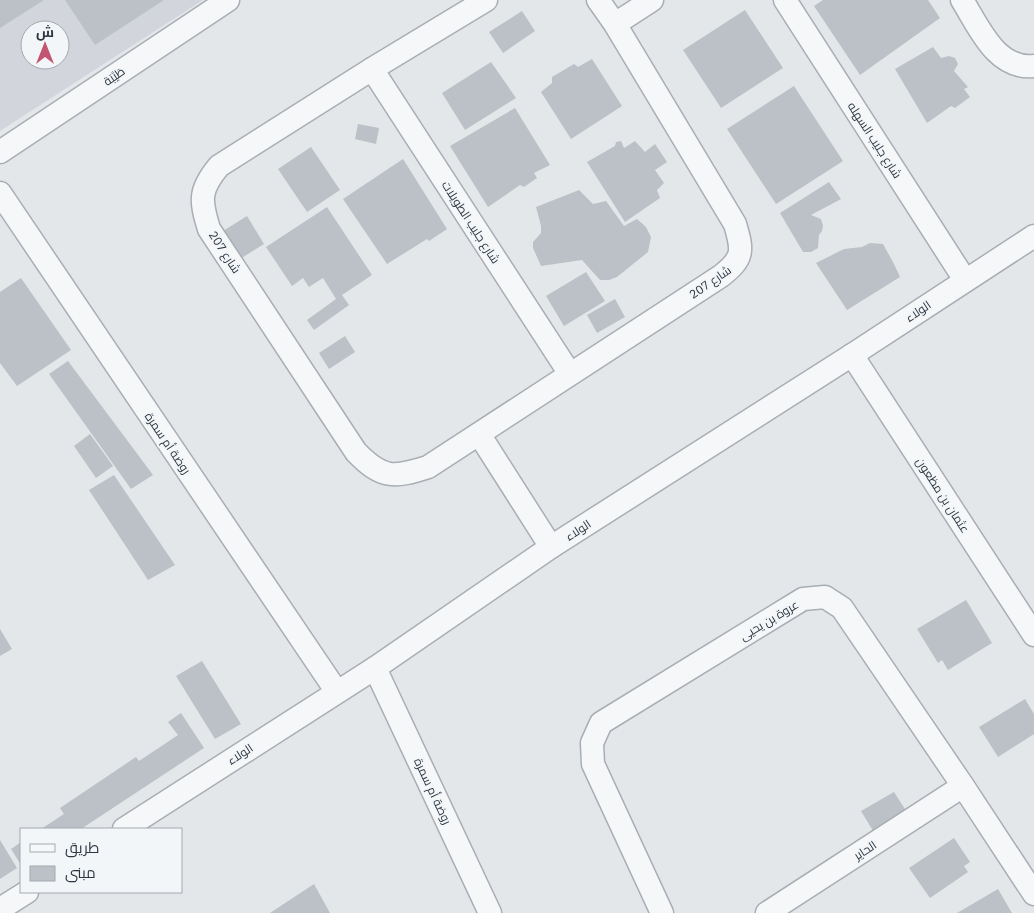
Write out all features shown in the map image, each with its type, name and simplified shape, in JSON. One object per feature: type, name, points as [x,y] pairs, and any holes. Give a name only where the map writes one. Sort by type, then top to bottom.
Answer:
[{"type":"street","name":"طَيْبَة","points":[[0,152],[228,0]]},
{"type":"street","name":"شارع 207","points":[[486,0],[372,69],[219,166],[208,180],[203,194],[203,210],[209,229],[356,452],[369,466],[385,474],[406,474],[428,467],[721,276],[734,266],[740,257],[741,243],[735,224],[615,24],[598,0]]},
{"type":"street","points":[[615,24],[652,0]]},
{"type":"street","name":"شارع جليب السهله","points":[[786,0],[965,280]]},
{"type":"street","points":[[962,0],[995,52],[1010,62],[1034,66]]},
{"type":"street","name":"شارع جليب الطويلات","points":[[372,69],[570,374]]},
{"type":"street","name":"روضة أم سمرة","points":[[0,193],[336,692]]},
{"type":"street","name":"الولاء","points":[[126,828],[375,668],[551,548],[1034,236]]},
{"type":"street","name":"عثمان بن مظعون","points":[[852,355],[1034,635]]},
{"type":"street","points":[[479,434],[551,548]]},
{"type":"street","name":"عروة بن يحيى","points":[[662,913],[592,764],[592,743],[601,723],[804,599],[824,597],[842,608],[963,786],[1028,872],[1034,894]]},
{"type":"street","name":"روضة أم سمرة","points":[[375,668],[490,913]]},
{"type":"street","name":"الحاير","points":[[767,913],[963,786]]},
{"type":"street","points":[[0,909],[25,893]]},
{"type":"shaded area","points":[[0,0],[203,0],[0,131]]},
{"type":"building","points":[[0,0],[44,0],[0,28]]},
{"type":"building","points":[[65,0],[164,0],[95,45]]},
{"type":"building","points":[[823,0],[928,0],[940,18],[860,75],[814,6]]},
{"type":"building","points":[[745,10],[783,68],[721,108],[683,50]]},
{"type":"building","points":[[522,11],[535,31],[503,53],[489,32]]},
{"type":"building","points":[[933,47],[941,58],[949,56],[955,58],[958,64],[954,71],[968,87],[964,89],[970,97],[955,108],[951,106],[927,123],[895,69]]},
{"type":"building","points":[[592,59],[622,106],[571,139],[541,92],[552,83],[552,77],[574,64],[578,67]]},
{"type":"building","points":[[491,62],[516,98],[465,130],[442,93]]},
{"type":"building","points":[[794,86],[843,161],[776,204],[727,129]]},
{"type":"building","points":[[515,108],[550,165],[534,173],[537,178],[524,187],[520,185],[488,207],[450,146]]},
{"type":"building","points":[[358,124],[379,128],[376,144],[355,139]]},
{"type":"building","points":[[621,141],[624,148],[635,141],[645,152],[655,144],[667,162],[655,170],[664,183],[657,190],[660,198],[625,222],[587,162],[615,146],[616,142]]},
{"type":"building","points":[[311,147],[340,190],[307,212],[278,169]]},
{"type":"building","points":[[403,159],[447,229],[387,264],[343,199]]},
{"type":"building","points":[[829,182],[841,199],[811,215],[821,219],[822,231],[819,235],[818,248],[811,252],[803,252],[780,213]]},
{"type":"building","points":[[579,190],[593,204],[606,201],[624,226],[637,219],[646,227],[651,237],[648,252],[617,277],[609,280],[600,280],[582,260],[541,266],[533,248],[533,242],[541,233],[536,207]]},
{"type":"building","points":[[327,207],[372,275],[342,295],[349,305],[314,330],[307,320],[336,299],[323,278],[309,287],[303,278],[292,286],[266,247]]},
{"type":"building","points":[[247,216],[264,244],[240,259],[223,231]]},
{"type":"building","points":[[870,243],[883,244],[900,277],[847,310],[816,263],[844,249],[862,247]]},
{"type":"building","points":[[586,272],[605,301],[564,326],[546,296]]},
{"type":"building","points":[[21,278],[71,350],[17,386],[0,363],[0,292]]},
{"type":"building","points":[[615,299],[625,317],[597,333],[587,315]]},
{"type":"building","points":[[345,336],[355,352],[329,369],[319,353]]},
{"type":"building","points":[[68,361],[153,475],[131,489],[49,374]]},
{"type":"building","points":[[90,434],[113,466],[96,478],[74,446]]},
{"type":"building","points":[[114,475],[175,565],[148,580],[89,490]]},
{"type":"building","points":[[966,600],[992,643],[948,670],[942,660],[938,663],[917,629]]},
{"type":"building","points":[[0,629],[12,649],[0,656]]},
{"type":"building","points":[[202,661],[241,724],[215,739],[176,676]]},
{"type":"building","points":[[1025,699],[1034,714],[1034,734],[998,757],[979,727]]},
{"type":"building","points":[[181,713],[204,748],[83,828],[43,828],[64,814],[60,808],[136,757],[139,761],[178,735],[168,722]]},
{"type":"building","points":[[894,792],[908,814],[875,834],[861,811]]},
{"type":"building","points":[[954,838],[970,862],[964,866],[968,872],[930,898],[909,868]]},
{"type":"building","points":[[0,840],[17,868],[0,879]]},
{"type":"building","points":[[20,843],[20,863],[11,849]]},
{"type":"building","points":[[314,884],[330,913],[270,913]]},
{"type":"building","points":[[998,889],[1012,913],[957,913]]}]
